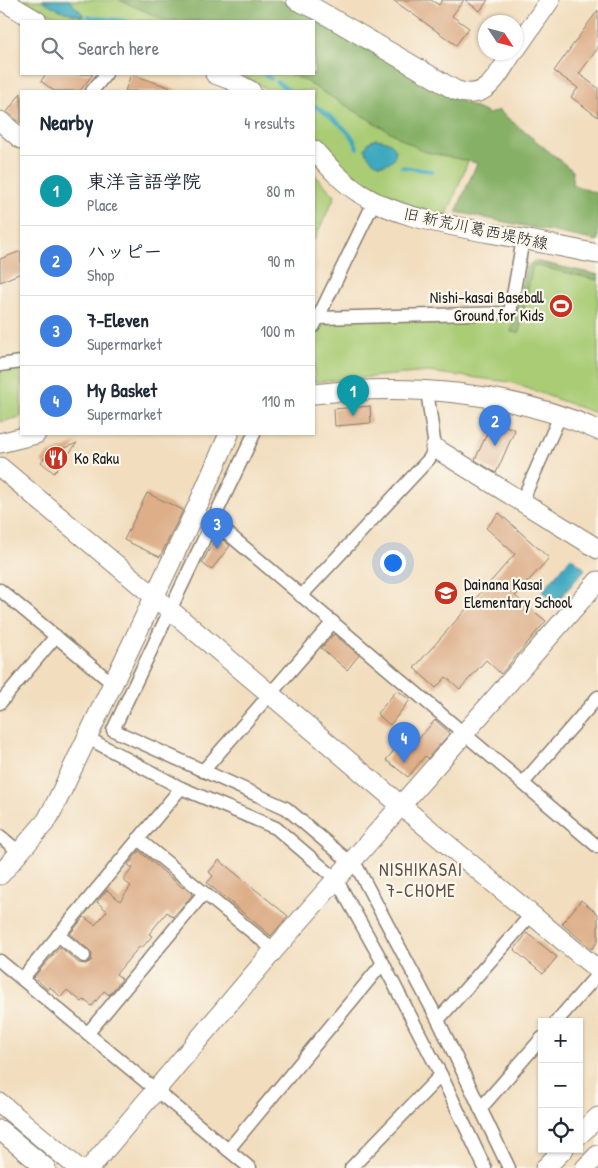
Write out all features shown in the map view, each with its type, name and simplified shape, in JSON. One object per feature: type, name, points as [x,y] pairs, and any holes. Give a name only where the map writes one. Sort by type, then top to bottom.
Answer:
[{"type":"street","points":[[2,0],[35,20]]},
{"type":"street","points":[[296,0],[316,9],[465,94],[475,94],[485,90],[507,60]]},
{"type":"street","points":[[523,39],[550,0]]},
{"type":"street","points":[[93,90],[105,75]]},
{"type":"street","points":[[218,75],[249,90]]},
{"type":"street","points":[[0,121],[20,138]]},
{"type":"street","name":"旧 新荒川葛西堤防線","points":[[315,151],[339,177],[360,194],[374,202],[415,217],[598,254]]},
{"type":"street","points":[[374,202],[316,322],[510,313],[523,239]]},
{"type":"street","points":[[0,365],[20,362]]},
{"type":"street","points":[[315,394],[390,388],[461,393],[494,399],[560,416],[598,430]]},
{"type":"street","points":[[302,596],[428,459],[435,448],[427,390]]},
{"type":"street","points":[[522,501],[560,416]]},
{"type":"street","points":[[0,443],[32,435]]},
{"type":"street","points":[[0,875],[46,820],[198,505],[229,435]]},
{"type":"street","points":[[254,435],[113,730],[286,808],[358,869],[438,1020],[509,1168]]},
{"type":"street","points":[[435,448],[598,549]]},
{"type":"street","points":[[0,467],[598,970]]},
{"type":"street","points":[[212,520],[465,734],[596,841]]},
{"type":"street","points":[[90,1168],[274,950],[598,581]]},
{"type":"street","points":[[0,590],[112,683]]},
{"type":"street","points":[[203,771],[332,622]]},
{"type":"street","points":[[0,703],[56,636]]},
{"type":"street","points":[[524,783],[598,697]]},
{"type":"street","points":[[86,737],[181,788],[276,828],[336,879],[383,963],[441,1075],[485,1168]]},
{"type":"street","points":[[22,980],[181,788]]},
{"type":"street","points":[[0,836],[19,852]]},
{"type":"street","points":[[138,839],[274,950]]},
{"type":"street","points":[[88,1033],[204,893]]},
{"type":"street","points":[[438,1020],[531,915]]},
{"type":"street","points":[[58,935],[84,956]]},
{"type":"street","points":[[0,961],[250,1168]]},
{"type":"street","points":[[228,1150],[383,963]]},
{"type":"street","points":[[560,1018],[598,974]]},
{"type":"street","points":[[480,1109],[538,1043]]},
{"type":"street","points":[[351,1168],[441,1075]]},
{"type":"street","points":[[0,1103],[78,1168]]},
{"type":"street","points":[[583,1131],[598,1117]]},
{"type":"street","points":[[0,1130],[46,1168]]},
{"type":"street","points":[[545,1168],[560,1153]]},
{"type":"street","points":[[585,1168],[598,1155]]},
{"type":"green space","points":[[23,0],[149,0],[198,20],[68,20],[57,17]]},
{"type":"green space","points":[[119,0],[279,0],[302,9],[461,101],[489,114],[498,110],[573,171],[572,184],[598,194],[598,241],[456,212],[477,163],[422,151],[292,75],[315,75],[315,20],[166,20]]},
{"type":"green space","points":[[241,75],[315,75],[428,144],[468,161],[447,215],[403,205],[369,187],[341,165],[315,135],[315,90],[268,90],[251,79]]},
{"type":"green space","points":[[315,175],[335,196],[315,238]]},
{"type":"green space","points":[[534,261],[598,275],[598,414],[510,382],[428,372],[315,382],[315,325],[318,318],[513,317],[526,268]]},
{"type":"green space","points":[[534,261],[598,275],[598,280],[533,265],[519,333],[511,332],[526,268]]},
{"type":"green space","points":[[20,364],[20,417],[0,422],[0,367]]},
{"type":"water","points":[[41,0],[69,0],[83,14],[83,17],[59,10]]},
{"type":"water","points":[[376,139],[388,142],[395,148],[392,160],[386,164],[379,164],[372,160],[365,149],[369,142]]},
{"type":"water","points":[[571,557],[585,569],[556,603],[542,592]]},
{"type":"building","points":[[393,0],[431,0],[439,5],[442,0],[464,0],[452,16],[469,28],[456,45]]},
{"type":"building","points":[[465,0],[488,0],[480,11]]},
{"type":"building","points":[[598,10],[598,48],[579,74],[598,88],[598,117],[571,97],[578,88],[554,71]]},
{"type":"building","points":[[45,75],[92,75],[81,90],[53,90],[41,81]]},
{"type":"building","points":[[131,75],[134,75],[177,90],[125,90]]},
{"type":"building","points":[[20,94],[20,122],[7,112]]},
{"type":"building","points":[[20,251],[20,273],[0,282],[0,259]]},
{"type":"building","points":[[370,406],[371,423],[335,426],[334,409]]},
{"type":"building","points":[[493,420],[515,430],[496,473],[475,460]]},
{"type":"building","points":[[77,443],[54,473],[41,462],[46,455]]},
{"type":"building","points":[[147,493],[183,510],[160,557],[124,540]]},
{"type":"building","points":[[499,513],[549,558],[515,596],[546,621],[501,674],[486,660],[460,689],[446,677],[436,688],[414,668],[515,554],[486,528]]},
{"type":"building","points":[[217,535],[230,546],[211,570],[202,563]]},
{"type":"building","points":[[334,634],[359,655],[347,670],[321,648]]},
{"type":"building","points":[[397,690],[410,700],[390,725],[377,714]]},
{"type":"building","points":[[435,720],[450,733],[428,758],[425,756],[408,777],[386,760],[396,748],[403,753],[406,748],[409,750]]},
{"type":"building","points":[[139,851],[192,895],[173,917],[167,912],[149,934],[152,936],[142,948],[140,946],[116,974],[122,979],[109,995],[104,991],[92,1006],[84,1000],[82,1002],[67,990],[61,997],[50,987],[48,990],[34,977],[60,947],[79,963],[86,964],[91,961],[92,954],[89,950],[70,934],[84,917],[95,925],[107,911],[97,902],[107,890],[120,901],[131,886],[123,880],[133,868],[128,865]]},
{"type":"building","points":[[219,860],[288,916],[271,936],[207,883],[213,876],[209,872]]},
{"type":"building","points":[[581,900],[598,914],[598,941],[592,949],[562,924]]},
{"type":"building","points":[[527,933],[557,957],[543,974],[514,950]]},
{"type":"waterway","points":[[89,17],[117,20]]},
{"type":"waterway","points":[[265,75],[271,79]]},
{"type":"waterway","points":[[277,82],[289,90]]},
{"type":"waterway","points":[[315,106],[346,130],[357,148]]},
{"type":"waterway","points":[[402,167],[432,171]]},
{"type":"place","name":"Nishi-kasai Baseball Ground for Kids","points":[[561,306]]},
{"type":"place","name":"東洋言語学院","points":[[353,416]]},
{"type":"place","name":"ハッピー","points":[[495,446]]},
{"type":"place","name":"Ko Raku","points":[[56,458]]},
{"type":"place","name":"7-Eleven","points":[[217,549]]},
{"type":"place","name":"Dainana Kasai Elementary School","points":[[446,593]]},
{"type":"place","name":"My Basket","points":[[404,763]]},
{"type":"district","name":"NISHIKASAI 7-CHOME","points":[[421,880]]}]
